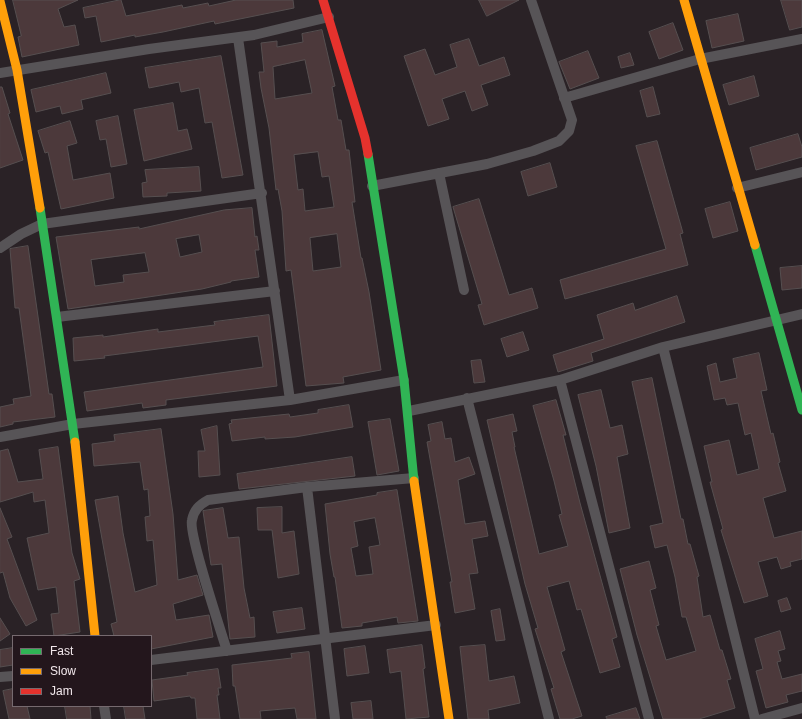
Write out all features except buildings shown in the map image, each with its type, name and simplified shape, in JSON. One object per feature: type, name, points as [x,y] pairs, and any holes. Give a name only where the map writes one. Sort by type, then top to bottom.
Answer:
[{"type":"street","points":[[323,0],[365,138],[404,380],[414,478],[449,719]]},
{"type":"street","points":[[372,186],[487,164],[559,141],[569,132],[572,120],[531,0]]},
{"type":"street","points":[[684,0],[738,188],[779,320],[802,410]]},
{"type":"street","points":[[0,1],[17,70],[57,318],[73,424],[96,635]]},
{"type":"street","points":[[0,73],[254,36],[329,17]]},
{"type":"street","points":[[238,38],[262,193],[290,400]]},
{"type":"street","points":[[564,98],[700,59],[802,39]]},
{"type":"street","points":[[738,188],[802,172]]},
{"type":"street","points":[[439,173],[464,290]]},
{"type":"street","points":[[0,248],[21,234],[42,224],[262,193]]},
{"type":"street","points":[[57,318],[275,291]]},
{"type":"street","points":[[408,411],[560,380],[663,348],[802,314]]},
{"type":"street","points":[[663,348],[755,719]]},
{"type":"street","points":[[0,437],[73,424],[290,400],[404,380]]},
{"type":"street","points":[[560,380],[649,719]]},
{"type":"street","points":[[467,398],[549,719]]},
{"type":"street","points":[[227,650],[195,541],[191,521],[198,506],[208,500],[307,487],[414,478]]},
{"type":"street","points":[[307,487],[335,719]]},
{"type":"street","points":[[152,660],[436,625]]},
{"type":"street","points":[[0,677],[12,676]]},
{"type":"street","points":[[104,707],[106,719]]},
{"type":"street","points":[[762,719],[802,708]]},
{"type":"traffic: fast","points":[[368,154],[404,380],[414,481]]},
{"type":"traffic: fast","points":[[40,208],[75,442]]},
{"type":"traffic: fast","points":[[755,245],[802,410]]},
{"type":"traffic: slow","points":[[684,0],[755,245]]},
{"type":"traffic: slow","points":[[0,1],[17,70],[40,208]]},
{"type":"traffic: slow","points":[[75,442],[95,635]]},
{"type":"traffic: slow","points":[[414,481],[449,719]]},
{"type":"traffic: jam","points":[[323,0],[365,138],[368,154]]}]
